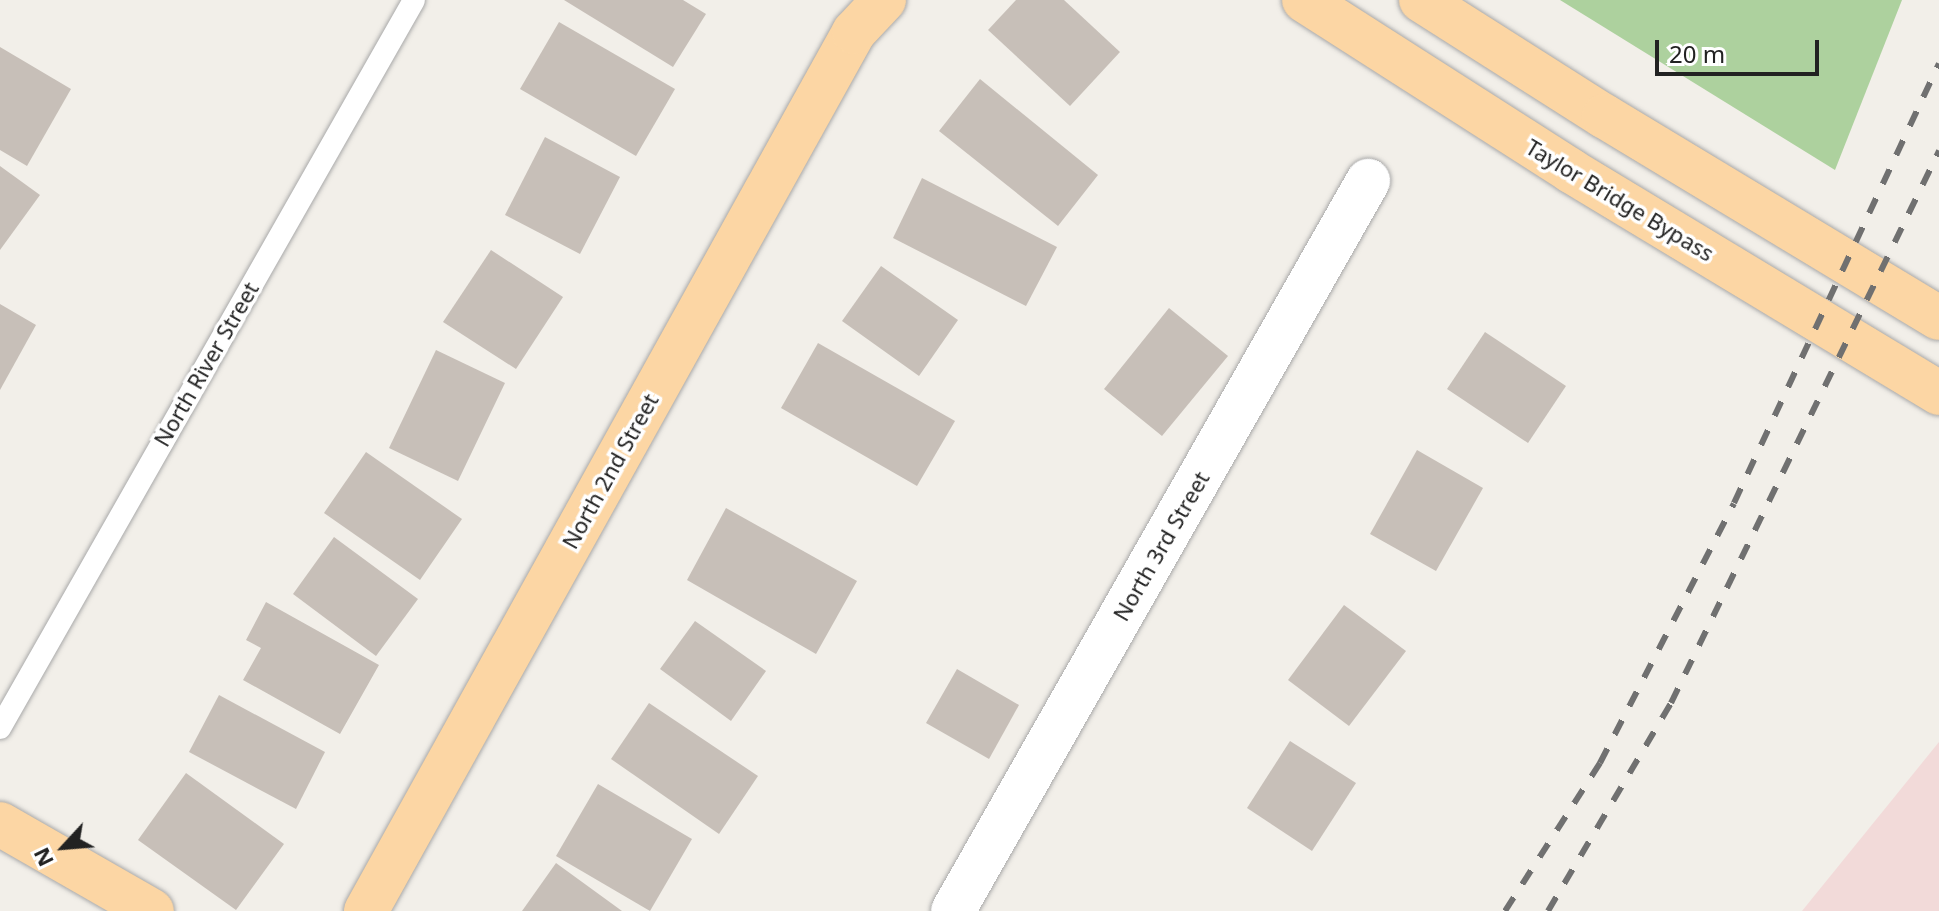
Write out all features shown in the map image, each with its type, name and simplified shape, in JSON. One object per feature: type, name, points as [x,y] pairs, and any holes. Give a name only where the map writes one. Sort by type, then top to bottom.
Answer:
[{"type":"main road","name":"North 2nd Street","points":[[366,911],[858,16],[884,0]]},
{"type":"main road","name":"Taylor Bridge Bypass","points":[[1304,0],[1571,171],[1939,393]]},
{"type":"main road","points":[[1421,0],[1604,116],[1939,318]]},
{"type":"main road","points":[[0,824],[152,911]]},
{"type":"street","name":"North 3rd Street","points":[[953,911],[1368,181]]},
{"type":"lane","name":"North River Street","points":[[0,728],[414,0]]},
{"type":"shaded area","points":[[1939,742],[1939,911],[1802,911]]},
{"type":"green space","points":[[1560,0],[1902,0],[1835,170]]},
{"type":"building","points":[[564,0],[683,0],[706,14],[673,67]]},
{"type":"building","points":[[1016,0],[1064,0],[1120,52],[1070,106],[988,30]]},
{"type":"building","points":[[559,22],[675,89],[636,156],[520,89]]},
{"type":"building","points":[[0,47],[71,89],[27,166],[0,150]]},
{"type":"building","points":[[980,79],[1098,175],[1058,226],[939,131]]},
{"type":"building","points":[[545,137],[620,177],[580,254],[505,215]]},
{"type":"building","points":[[0,166],[40,195],[0,250]]},
{"type":"building","points":[[922,178],[1057,247],[1026,306],[893,238]]},
{"type":"building","points":[[491,250],[563,297],[516,369],[443,322]]},
{"type":"building","points":[[881,266],[958,320],[919,376],[842,321]]},
{"type":"building","points":[[0,304],[36,325],[0,390]]},
{"type":"building","points":[[1169,308],[1228,356],[1162,436],[1104,389]]},
{"type":"building","points":[[1485,332],[1566,386],[1528,443],[1447,389]]},
{"type":"building","points":[[818,343],[955,421],[917,486],[781,408]]},
{"type":"building","points":[[436,350],[505,383],[458,481],[389,448]]},
{"type":"building","points":[[1417,450],[1483,488],[1436,571],[1370,534]]},
{"type":"building","points":[[366,452],[462,519],[420,580],[324,513]]},
{"type":"building","points":[[726,508],[857,581],[816,654],[687,580]]},
{"type":"building","points":[[334,537],[418,599],[376,656],[293,594]]},
{"type":"building","points":[[266,602],[379,665],[340,734],[243,680],[261,648],[246,640]]},
{"type":"building","points":[[1344,605],[1406,651],[1349,726],[1288,680]]},
{"type":"building","points":[[695,621],[766,671],[731,721],[660,669]]},
{"type":"building","points":[[957,669],[1019,705],[989,759],[926,723]]},
{"type":"building","points":[[219,695],[325,752],[296,809],[189,752]]},
{"type":"building","points":[[649,703],[758,776],[719,834],[611,759]]},
{"type":"building","points":[[1290,741],[1356,783],[1312,851],[1247,808]]},
{"type":"building","points":[[186,773],[284,844],[236,910],[138,840]]},
{"type":"building","points":[[598,784],[692,839],[650,911],[556,856]]},
{"type":"building","points":[[556,863],[622,911],[522,911]]},
{"type":"railway","points":[[1505,911],[1600,763],[1734,503],[1939,64]]},
{"type":"railway","points":[[1548,911],[1671,703],[1939,151]]}]
